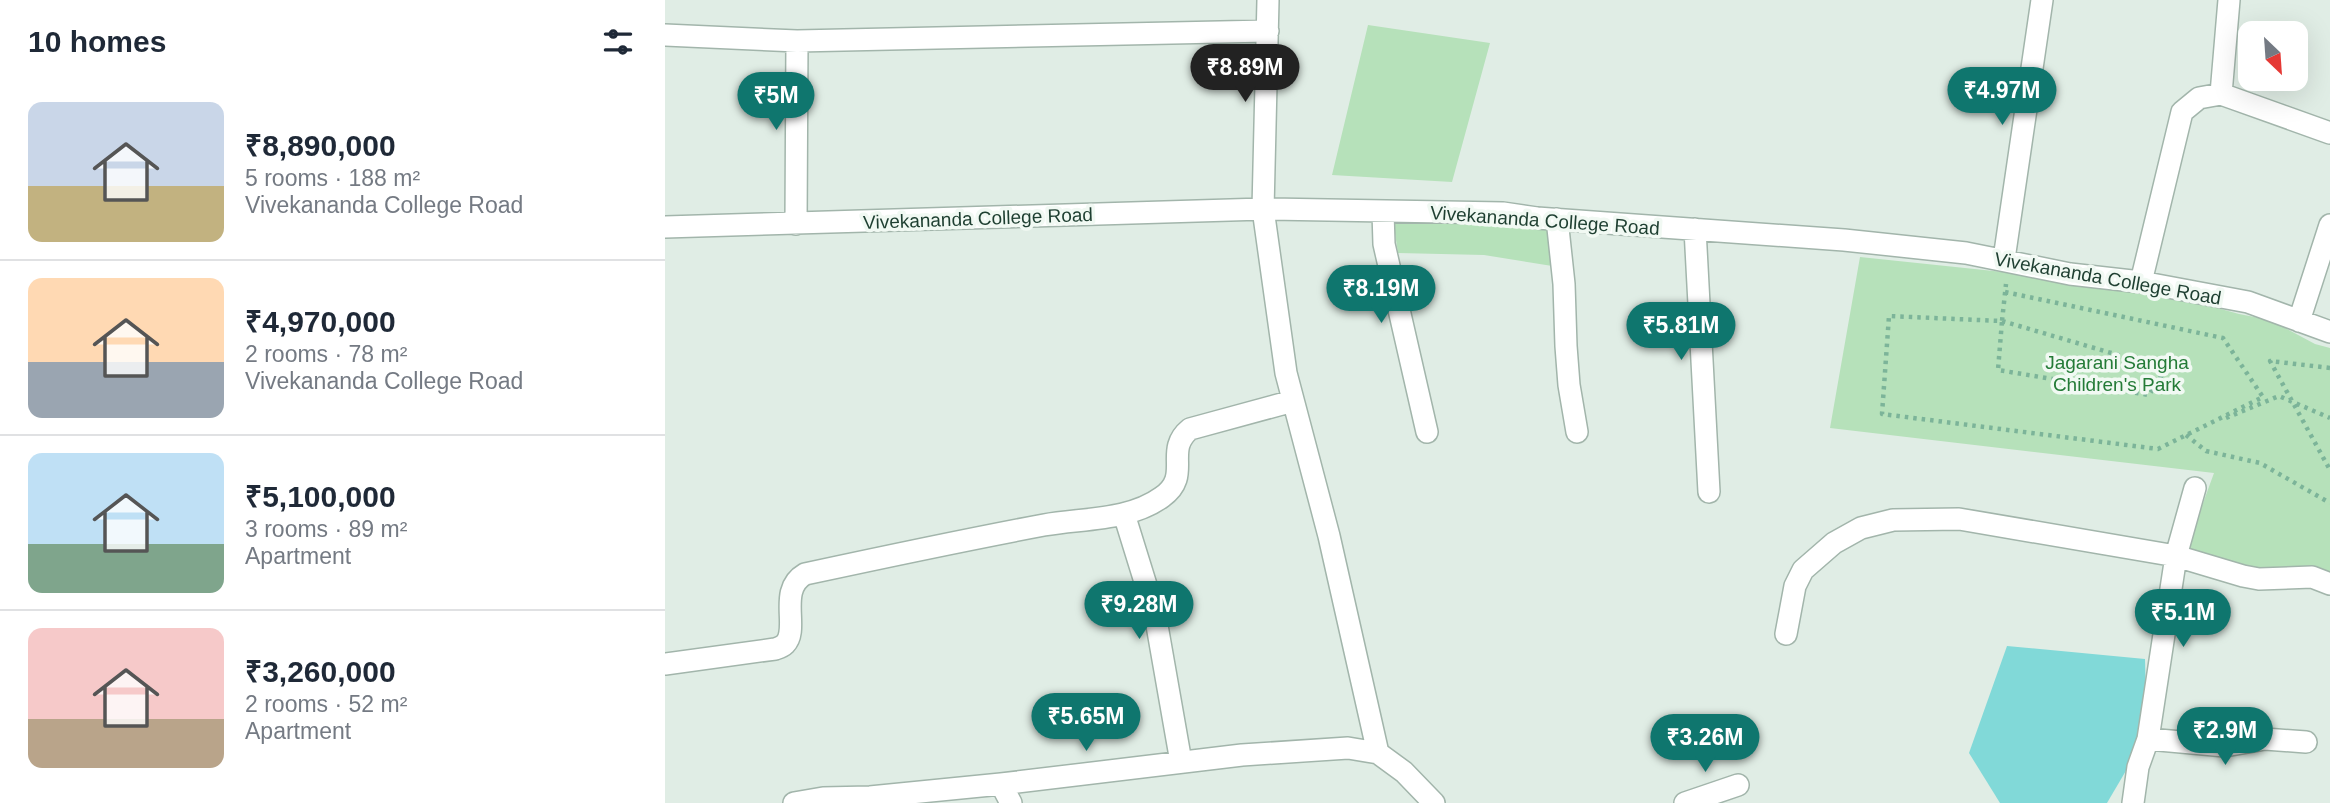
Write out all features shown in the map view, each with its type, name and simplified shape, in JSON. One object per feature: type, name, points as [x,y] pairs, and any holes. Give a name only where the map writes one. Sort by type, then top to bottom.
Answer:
[{"type":"street","points":[[1268,0],[1263,209],[1286,373],[1329,536],[1378,753]]},
{"type":"street","points":[[2004,259],[2042,0]]},
{"type":"street","points":[[2221,94],[2229,0]]},
{"type":"street","points":[[665,35],[797,41],[1268,31]]},
{"type":"street","points":[[796,224],[797,41]]},
{"type":"street","points":[[2141,282],[2182,112],[2199,99],[2221,94],[2330,134]]},
{"type":"street","name":"Vivekananda College Road","points":[[665,227],[1263,209],[1503,213],[1844,240],[2004,259],[2070,274],[2141,282],[2248,302],[2330,332]]},
{"type":"street","points":[[1383,212],[1384,244],[1427,432]]},
{"type":"street","points":[[1556,219],[1565,284],[1564,318],[1569,385],[1577,432]]},
{"type":"street","points":[[2299,321],[2330,225]]},
{"type":"street","points":[[1695,229],[1709,492]]},
{"type":"street","points":[[665,664],[775,649],[785,644],[789,636],[790,593],[805,574],[1047,525],[1124,514],[1148,507],[1173,489],[1178,476],[1177,448],[1182,435],[1190,429],[1293,401]]},
{"type":"street","points":[[2133,803],[2138,767],[2148,738],[2176,556],[2195,488]]},
{"type":"street","points":[[1124,514],[1155,614],[1181,762]]},
{"type":"street","points":[[1786,634],[1795,586],[1803,570],[1834,543],[1861,528],[1893,520],[1959,519],[2176,556],[2259,579],[2312,577],[2330,584]]},
{"type":"street","points":[[2148,738],[2225,746],[2265,739],[2306,742]]},
{"type":"street","points":[[794,803],[823,798],[870,797],[1000,784],[1242,755],[1348,748],[1378,753],[1404,772],[1434,803]]},
{"type":"street","points":[[1000,784],[1011,803]]},
{"type":"street","points":[[1685,803],[1738,785]]},
{"type":"path","points":[[2004,259],[2007,273],[2005,292],[2002,321],[1998,370],[2149,395],[2166,369],[2002,321],[1889,317],[1882,414],[2158,449],[2263,397],[2223,338],[2005,292]]},
{"type":"path","points":[[2330,368],[2270,361],[2330,470]]},
{"type":"path","points":[[2184,436],[2279,396],[2330,418]]},
{"type":"path","points":[[2184,436],[2206,451],[2260,463],[2330,503]]},
{"type":"green space","points":[[1368,25],[1490,43],[1452,182],[1332,175]]},
{"type":"green space","points":[[1393,220],[1570,229],[1571,269],[1484,255],[1398,253]]},
{"type":"green space","name":"Jagarani Sangha Children's Park","points":[[1860,257],[2138,286],[2270,320],[2315,344],[2330,348],[2330,586],[2186,550],[2214,473],[1830,428]]},
{"type":"water","points":[[2007,646],[2145,659],[2147,735],[2107,803],[2000,803],[1969,753]]}]
